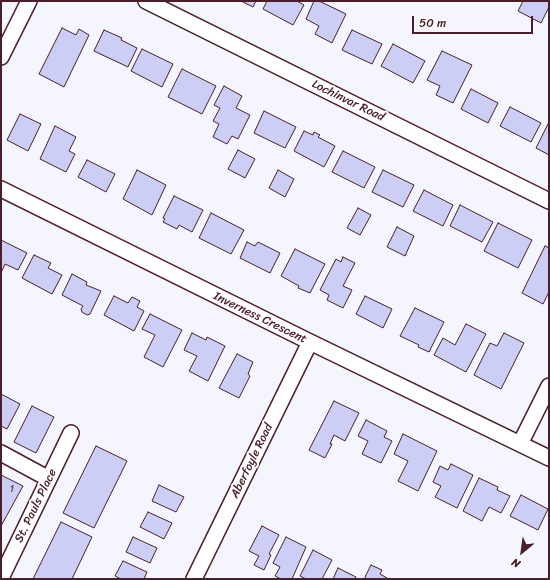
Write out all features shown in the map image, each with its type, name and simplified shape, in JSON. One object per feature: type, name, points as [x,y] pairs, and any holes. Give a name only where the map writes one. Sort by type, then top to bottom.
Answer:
[{"type":"street","points":[[1,57],[29,1]]},
{"type":"street","name":"Lochinvar Road","points":[[146,1],[549,201]]},
{"type":"street","name":"Inverness Crescent","points":[[1,189],[549,458]]},
{"type":"street","name":"Aberfoyle Road","points":[[194,579],[310,342]]},
{"type":"street","points":[[520,444],[549,386]]},
{"type":"street","name":"St. Pauls Place","points":[[1,578],[71,433]]},
{"type":"street","points":[[1,453],[49,479]]},
{"type":"building","points":[[241,1],[256,1],[253,7]]},
{"type":"building","points":[[267,1],[297,1],[304,5],[293,25],[263,9]]},
{"type":"building","points":[[314,1],[319,1],[346,14],[332,43],[315,34],[319,26],[306,19]]},
{"type":"building","points":[[523,1],[549,1],[549,7],[541,23],[518,11]]},
{"type":"building","points":[[62,28],[76,35],[79,29],[89,35],[64,87],[39,74]]},
{"type":"building","points":[[104,30],[122,38],[121,40],[137,48],[128,67],[94,51]]},
{"type":"building","points":[[352,30],[382,44],[372,64],[342,50]]},
{"type":"building","points":[[393,44],[425,61],[413,83],[381,66]]},
{"type":"building","points":[[142,49],[173,64],[162,87],[131,71]]},
{"type":"building","points":[[442,51],[472,65],[453,103],[436,95],[440,86],[427,80]]},
{"type":"building","points":[[182,69],[216,86],[202,114],[168,97]]},
{"type":"building","points":[[224,86],[242,96],[236,108],[250,115],[238,139],[232,136],[227,144],[213,137],[219,124],[213,121],[220,108],[214,105]]},
{"type":"building","points":[[471,89],[498,103],[488,123],[461,109]]},
{"type":"building","points":[[510,107],[541,123],[531,142],[500,126]]},
{"type":"building","points":[[264,111],[296,127],[285,148],[254,133]]},
{"type":"building","points":[[20,114],[41,124],[28,151],[7,140]]},
{"type":"building","points":[[549,122],[549,155],[536,148]]},
{"type":"building","points":[[55,126],[76,137],[69,151],[75,154],[66,172],[40,159]]},
{"type":"building","points":[[304,131],[313,135],[314,132],[320,135],[318,137],[335,146],[324,167],[294,151]]},
{"type":"building","points":[[238,150],[255,159],[245,178],[228,169]]},
{"type":"building","points":[[343,151],[375,167],[364,188],[332,172]]},
{"type":"building","points":[[87,160],[115,174],[106,192],[78,177]]},
{"type":"building","points":[[137,170],[166,185],[152,215],[123,199]]},
{"type":"building","points":[[278,170],[294,179],[285,197],[269,188]]},
{"type":"building","points":[[383,170],[414,185],[403,207],[372,192]]},
{"type":"building","points":[[424,190],[453,205],[443,226],[413,211]]},
{"type":"building","points":[[174,196],[203,210],[192,232],[179,225],[177,229],[163,222],[165,219],[163,218]]},
{"type":"building","points":[[460,205],[493,222],[482,242],[450,226]]},
{"type":"building","points":[[358,208],[371,215],[360,235],[347,228]]},
{"type":"building","points":[[211,213],[244,230],[231,254],[199,238]]},
{"type":"building","points":[[498,223],[532,240],[518,268],[484,251]]},
{"type":"building","points":[[397,227],[414,236],[405,256],[387,247]]},
{"type":"building","points":[[1,240],[27,253],[18,270],[5,264],[1,273]]},
{"type":"building","points":[[247,242],[255,246],[258,242],[280,253],[270,273],[240,258]]},
{"type":"building","points":[[545,246],[549,248],[549,292],[543,304],[522,293]]},
{"type":"building","points":[[295,249],[325,264],[310,293],[298,288],[299,286],[281,276]]},
{"type":"building","points":[[34,255],[51,263],[48,268],[62,275],[52,294],[22,278]]},
{"type":"building","points":[[343,257],[355,263],[343,286],[352,290],[343,308],[327,300],[329,295],[320,290],[336,259],[341,262]]},
{"type":"building","points":[[72,274],[87,282],[86,285],[101,291],[90,314],[87,315],[82,312],[81,309],[83,306],[62,295]]},
{"type":"building","points":[[114,296],[128,303],[132,297],[140,301],[137,307],[144,311],[134,331],[104,315]]},
{"type":"building","points":[[365,296],[392,309],[383,328],[356,314]]},
{"type":"building","points":[[415,308],[444,322],[429,352],[418,347],[419,345],[400,336]]},
{"type":"building","points":[[150,314],[182,330],[163,367],[144,357],[155,335],[142,329]]},
{"type":"building","points":[[466,324],[486,334],[466,372],[434,355],[443,338],[455,345]]},
{"type":"building","points":[[192,333],[206,340],[207,337],[225,346],[208,381],[189,371],[197,356],[184,350]]},
{"type":"building","points":[[504,333],[524,343],[501,389],[474,375],[490,343],[497,346]]},
{"type":"building","points":[[237,354],[253,362],[248,374],[250,376],[239,398],[219,388]]},
{"type":"building","points":[[1,394],[20,404],[7,429],[1,426]]},
{"type":"building","points":[[334,401],[359,413],[345,441],[334,435],[330,444],[332,444],[325,458],[309,450]]},
{"type":"building","points":[[32,406],[54,417],[36,453],[14,442]]},
{"type":"building","points":[[366,420],[387,431],[384,437],[392,441],[381,463],[362,454],[368,441],[358,436]]},
{"type":"building","points":[[403,434],[437,451],[418,491],[398,481],[408,461],[394,454]]},
{"type":"building","points":[[96,446],[127,461],[94,528],[63,513]]},
{"type":"building","points":[[451,464],[473,475],[457,508],[435,497],[441,486],[433,482],[440,466],[448,470]]},
{"type":"building","points":[[1,475],[23,486],[1,526]]},
{"type":"building","points":[[479,478],[498,487],[497,490],[510,496],[501,513],[489,507],[482,521],[463,511]]},
{"type":"building","points":[[159,485],[184,497],[176,512],[152,501]]},
{"type":"building","points":[[521,495],[548,509],[538,530],[510,516]]},
{"type":"building","points":[[148,512],[172,523],[164,539],[140,527]]},
{"type":"building","points":[[61,522],[92,537],[72,579],[33,579]]},
{"type":"building","points":[[262,526],[279,535],[269,554],[271,555],[264,570],[254,565],[259,556],[249,551]]},
{"type":"building","points":[[133,537],[157,548],[150,563],[126,552]]},
{"type":"building","points":[[286,537],[306,547],[292,579],[281,579],[275,576],[280,567],[273,563]]},
{"type":"building","points":[[313,550],[332,560],[322,579],[306,579],[300,576]]},
{"type":"building","points":[[123,561],[147,572],[144,579],[121,579],[115,576]]},
{"type":"building","points":[[371,565],[382,570],[380,574],[387,578],[366,579],[365,577]]},
{"type":"building","points":[[338,568],[356,577],[355,579],[333,579]]}]
